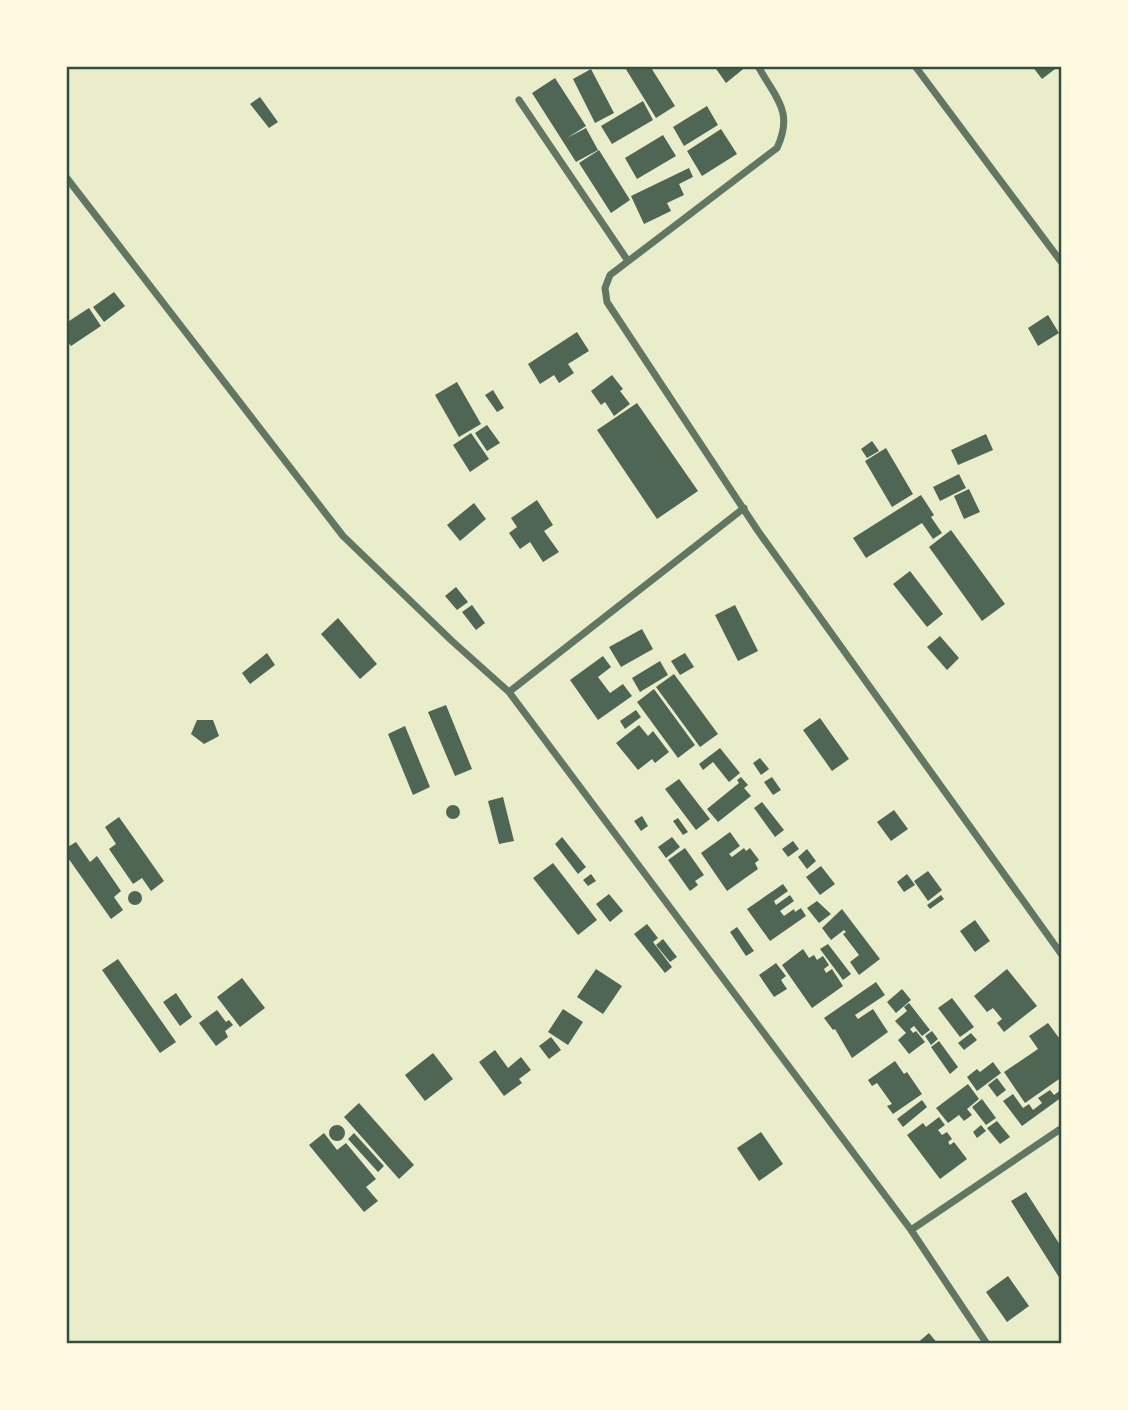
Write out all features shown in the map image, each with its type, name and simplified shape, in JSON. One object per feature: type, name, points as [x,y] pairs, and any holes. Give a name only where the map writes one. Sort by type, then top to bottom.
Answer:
[{"type":"street","points":[[758,66],[785,114],[785,130],[777,148],[610,275],[605,288],[607,302],[744,508],[1062,955]]},
{"type":"street","points":[[915,66],[1062,263]]},
{"type":"street","points":[[520,100],[628,261]]},
{"type":"street","points":[[66,177],[343,536],[509,692],[911,1230],[987,1343]]},
{"type":"street","points":[[509,692],[744,508]]},
{"type":"street","points":[[911,1230],[1062,1128]]},
{"type":"building","points":[[624,66],[650,66],[675,106],[656,118]]},
{"type":"building","points":[[714,66],[747,66],[726,83]]},
{"type":"building","points":[[1032,66],[1059,66],[1042,79]]},
{"type":"building","points":[[591,69],[614,113],[595,123],[573,79]]},
{"type":"building","points":[[555,78],[586,126],[567,138],[586,128],[598,150],[576,162],[532,93]]},
{"type":"building","points":[[260,97],[278,122],[269,128],[250,104]]},
{"type":"building","points":[[643,101],[653,120],[612,144],[601,126]]},
{"type":"building","points":[[707,106],[718,125],[684,146],[673,127]]},
{"type":"building","points":[[721,129],[737,154],[702,176],[687,151]]},
{"type":"building","points":[[663,135],[676,156],[637,179],[625,158]]},
{"type":"building","points":[[599,150],[630,200],[611,213],[579,163]]},
{"type":"building","points":[[689,168],[693,177],[679,184],[684,195],[667,203],[671,211],[644,224],[631,196]]},
{"type":"building","points":[[114,292],[125,306],[104,322],[93,307]]},
{"type":"building","points":[[89,308],[101,326],[71,346],[66,340],[66,323]]},
{"type":"building","points":[[1048,315],[1059,333],[1038,346],[1028,328]]},
{"type":"building","points":[[577,332],[589,351],[568,364],[574,373],[559,383],[554,375],[540,384],[528,364]]},
{"type":"building","points":[[612,375],[630,404],[614,416],[605,402],[601,405],[591,391]]},
{"type":"building","points":[[457,382],[481,424],[459,437],[435,395]]},
{"type":"building","points":[[493,390],[504,408],[497,412],[485,395]]},
{"type":"building","points":[[637,403],[698,491],[657,519],[597,430]]},
{"type":"building","points":[[487,425],[500,443],[487,451],[475,433]]},
{"type":"building","points":[[471,433],[489,459],[470,472],[453,445]]},
{"type":"building","points":[[986,434],[993,450],[958,465],[951,450]]},
{"type":"building","points":[[872,441],[879,451],[867,458],[861,449]]},
{"type":"building","points":[[886,448],[913,494],[892,507],[865,461]]},
{"type":"building","points":[[959,474],[966,488],[940,501],[933,487]]},
{"type":"building","points":[[969,489],[980,512],[964,519],[954,496]]},
{"type":"building","points":[[921,495],[942,533],[933,539],[922,523],[866,558],[853,538]]},
{"type":"building","points":[[537,500],[553,525],[544,531],[559,552],[543,562],[530,542],[520,549],[509,533],[517,527],[511,518]]},
{"type":"building","points":[[474,503],[486,519],[460,541],[447,525]]},
{"type":"building","points":[[951,530],[1005,604],[982,621],[929,547]]},
{"type":"building","points":[[910,571],[943,614],[927,627],[893,584]]},
{"type":"building","points":[[456,587],[468,602],[457,610],[445,596]]},
{"type":"building","points":[[472,605],[485,623],[476,630],[462,612]]},
{"type":"building","points":[[735,605],[758,651],[738,661],[715,615]]},
{"type":"building","points":[[338,618],[377,664],[360,679],[321,634]]},
{"type":"building","points":[[642,629],[653,649],[621,667],[609,647]]},
{"type":"building","points":[[940,636],[959,658],[947,670],[927,647]]},
{"type":"building","points":[[267,653],[275,665],[250,684],[242,673]]},
{"type":"building","points":[[685,653],[694,667],[680,675],[671,661]]},
{"type":"building","points":[[603,656],[611,667],[598,677],[610,693],[623,684],[632,696],[598,720],[570,680]]},
{"type":"building","points":[[660,661],[668,675],[640,692],[632,678]]},
{"type":"building","points":[[674,674],[718,734],[700,747],[656,687]]},
{"type":"building","points":[[654,689],[695,745],[678,758],[637,702]]},
{"type":"building","points":[[446,705],[472,769],[455,776],[428,712]]},
{"type":"building","points":[[636,710],[641,717],[625,729],[620,721]]},
{"type":"building","points":[[820,718],[849,759],[832,771],[803,730]]},
{"type":"building","points":[[197,720],[213,720],[219,736],[204,744],[191,734]]},
{"type":"building","points":[[639,725],[648,736],[653,731],[669,752],[655,763],[652,759],[638,770],[616,743]]},
{"type":"building","points":[[405,726],[430,787],[413,795],[388,734]]},
{"type":"building","points":[[720,748],[740,773],[729,782],[713,762],[703,770],[699,764]]},
{"type":"building","points":[[760,758],[769,769],[761,775],[753,763]]},
{"type":"building","points":[[741,777],[748,785],[744,788],[751,796],[718,822],[707,809],[739,783],[737,780]]},
{"type":"building","points":[[772,777],[781,790],[773,795],[764,782]]},
{"type":"building","points":[[679,779],[710,819],[696,830],[665,789]]},
{"type":"building","points":[[503,797],[514,841],[499,844],[488,801]]},
{"type":"building","points":[[762,802],[784,830],[775,837],[754,808]]},
{"type":"building","points":[[453,805],[458,807],[458,817],[453,819],[448,817],[446,812],[448,807]]},
{"type":"building","points":[[894,810],[908,829],[891,841],[877,822]]},
{"type":"building","points":[[642,816],[648,826],[641,831],[634,821]]},
{"type":"building","points":[[119,817],[164,881],[151,891],[142,878],[133,884],[109,849],[116,844],[105,827]]},
{"type":"building","points":[[678,818],[688,832],[683,835],[673,821]]},
{"type":"building","points":[[730,832],[740,846],[729,854],[732,857],[744,848],[746,851],[750,848],[759,860],[755,863],[758,869],[727,891],[701,853]]},
{"type":"building","points":[[562,837],[586,867],[578,874],[555,844]]},
{"type":"building","points":[[672,837],[680,847],[666,858],[658,847]]},
{"type":"building","points":[[793,841],[799,849],[788,857],[782,849]]},
{"type":"building","points":[[76,842],[90,862],[97,856],[121,891],[114,897],[123,910],[111,919],[66,855],[66,848]]},
{"type":"building","points":[[685,848],[704,875],[695,881],[698,885],[690,891],[668,860]]},
{"type":"building","points":[[807,849],[816,861],[807,869],[798,857]]},
{"type":"building","points":[[553,863],[597,920],[578,935],[533,878]]},
{"type":"building","points":[[821,866],[835,884],[820,895],[806,877]]},
{"type":"building","points":[[928,871],[942,890],[928,901],[914,881]]},
{"type":"building","points":[[591,874],[596,881],[588,886],[583,880]]},
{"type":"building","points":[[907,874],[915,885],[904,892],[897,882]]},
{"type":"building","points":[[783,884],[788,891],[774,901],[776,905],[790,895],[794,901],[780,911],[784,916],[801,908],[806,916],[770,941],[747,909]]},
{"type":"building","points":[[132,891],[138,891],[142,898],[138,905],[132,905],[128,901],[128,895]]},
{"type":"building","points":[[609,894],[623,911],[610,922],[596,904]]},
{"type":"building","points":[[941,895],[944,899],[930,909],[927,905]]},
{"type":"building","points":[[817,901],[831,914],[819,923],[807,908]]},
{"type":"building","points":[[842,909],[880,959],[859,975],[850,962],[859,955],[843,934],[846,932],[844,930],[831,940],[822,928]]},
{"type":"building","points":[[975,920],[990,941],[975,952],[960,931]]},
{"type":"building","points":[[647,924],[658,938],[653,942],[672,967],[665,973],[634,934]]},
{"type":"building","points":[[737,927],[754,951],[746,956],[730,932]]},
{"type":"building","points":[[663,939],[677,957],[670,962],[656,945]]},
{"type":"building","points":[[828,944],[851,974],[843,980],[820,949]]},
{"type":"building","points":[[803,949],[809,958],[814,955],[817,960],[823,956],[829,965],[824,969],[826,973],[832,969],[843,986],[812,1008],[782,965]]},
{"type":"building","points":[[118,959],[176,1042],[160,1053],[102,970]]},
{"type":"building","points":[[776,963],[786,976],[781,980],[787,989],[774,997],[759,975]]},
{"type":"building","points":[[596,969],[622,986],[603,1014],[577,997]]},
{"type":"building","points":[[1007,969],[1037,1006],[1004,1032],[997,1023],[1002,1019],[993,1008],[987,1012],[974,996]]},
{"type":"building","points":[[242,978],[265,1008],[240,1027],[217,997]]},
{"type":"building","points":[[876,982],[885,995],[855,1015],[858,1019],[873,1009],[888,1032],[852,1058],[835,1029],[833,1030],[824,1018]]},
{"type":"building","points":[[902,989],[911,1000],[896,1013],[887,1002]]},
{"type":"building","points":[[176,993],[192,1017],[180,1026],[163,1002]]},
{"type":"building","points":[[952,998],[974,1027],[960,1037],[938,1008]]},
{"type":"building","points":[[909,1003],[930,1030],[922,1036],[914,1026],[910,1029],[913,1033],[916,1031],[925,1042],[909,1054],[898,1040],[906,1033],[895,1021],[907,1011],[904,1007]]},
{"type":"building","points":[[563,1009],[583,1022],[568,1045],[548,1032]]},
{"type":"building","points":[[217,1010],[226,1022],[229,1020],[233,1025],[225,1031],[228,1037],[216,1046],[199,1023]]},
{"type":"building","points":[[1048,1023],[1062,1042],[1062,1077],[1025,1103],[1004,1072],[1038,1049],[1029,1036]]},
{"type":"building","points":[[932,1031],[938,1039],[931,1045],[925,1036]]},
{"type":"building","points":[[971,1033],[977,1040],[964,1050],[958,1043]]},
{"type":"building","points":[[551,1037],[561,1050],[549,1059],[539,1046]]},
{"type":"building","points":[[939,1041],[958,1067],[950,1074],[931,1047]]},
{"type":"building","points":[[495,1050],[508,1068],[521,1057],[531,1070],[519,1079],[522,1083],[504,1096],[479,1062]]},
{"type":"building","points":[[433,1053],[453,1079],[425,1101],[405,1075]]},
{"type":"building","points":[[895,1061],[904,1074],[907,1072],[922,1094],[893,1114],[887,1106],[892,1104],[877,1083],[872,1086],[868,1080]]},
{"type":"building","points":[[993,1062],[1001,1073],[977,1091],[967,1077],[977,1069],[980,1072]]},
{"type":"building","points":[[997,1078],[1006,1090],[997,1097],[988,1085]]},
{"type":"building","points":[[968,1084],[979,1099],[967,1109],[972,1115],[964,1121],[959,1115],[948,1123],[936,1108]]},
{"type":"building","points":[[1062,1089],[1062,1097],[1022,1126],[1003,1101],[1013,1094],[1023,1108],[1029,1104],[1033,1110],[1042,1103],[1038,1098],[1050,1090],[1054,1095]]},
{"type":"building","points":[[982,1099],[996,1118],[986,1125],[972,1107]]},
{"type":"building","points":[[922,1100],[927,1107],[903,1127],[897,1119]]},
{"type":"building","points":[[359,1103],[414,1165],[399,1179],[344,1117]]},
{"type":"building","points":[[939,1117],[945,1125],[938,1130],[942,1135],[947,1132],[952,1139],[948,1142],[950,1145],[954,1142],[967,1159],[940,1179],[907,1135],[923,1123],[926,1127]]},
{"type":"building","points":[[997,1121],[1010,1137],[1000,1144],[987,1128]]},
{"type":"building","points":[[337,1125],[343,1127],[343,1139],[337,1141],[331,1139],[329,1133],[331,1127]]},
{"type":"building","points":[[981,1125],[986,1131],[977,1138],[973,1132]]},
{"type":"building","points":[[761,1132],[783,1164],[759,1181],[737,1148]]},
{"type":"building","points":[[324,1133],[337,1150],[346,1143],[376,1179],[366,1187],[378,1201],[364,1212],[309,1145]]},
{"type":"building","points":[[354,1133],[384,1166],[378,1172],[348,1139]]},
{"type":"building","points":[[1026,1192],[1062,1248],[1062,1282],[1011,1201]]},
{"type":"building","points":[[1008,1276],[1029,1306],[1007,1322],[986,1292]]},
{"type":"building","points":[[929,1333],[938,1344],[916,1344]]}]
